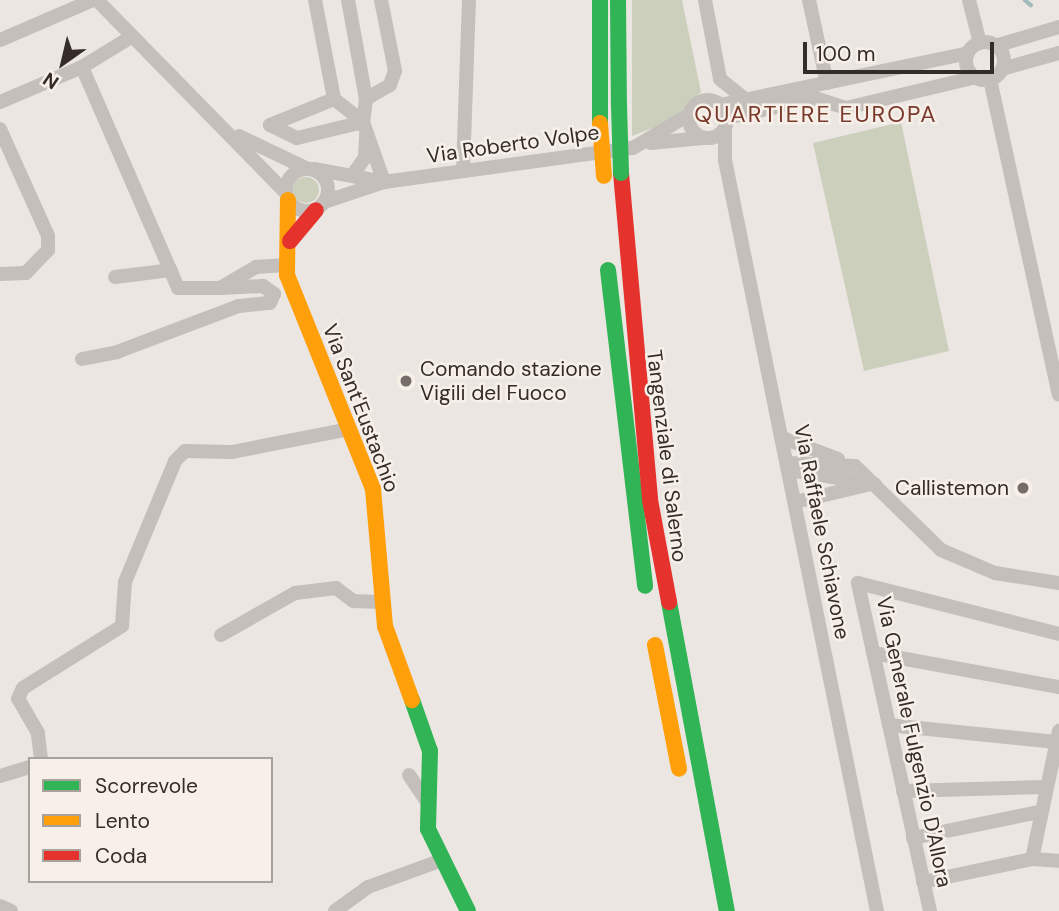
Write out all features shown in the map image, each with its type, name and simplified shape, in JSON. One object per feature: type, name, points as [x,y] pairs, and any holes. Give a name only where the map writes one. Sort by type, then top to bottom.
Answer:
[{"type":"main road","points":[[600,0],[600,123],[605,211]]},
{"type":"main road","name":"Tangenziale di Salerno","points":[[618,0],[621,173],[650,500],[702,794],[727,911]]},
{"type":"main road","points":[[285,265],[289,242],[287,197]]},
{"type":"main road","points":[[289,242],[320,206]]},
{"type":"main road","name":"Tangenziale di Salerno","points":[[607,246],[623,439],[648,606]]},
{"type":"main road","name":"Via Sant'Eustachio","points":[[285,265],[349,429],[377,510],[381,602],[430,751],[428,829],[468,911]]},
{"type":"main road","points":[[652,628],[684,791]]},
{"type":"main road","points":[[702,794],[743,911]]},
{"type":"main road","points":[[697,853],[709,911]]},
{"type":"street","points":[[0,40],[95,0],[232,133],[302,212],[320,206],[327,183],[311,169],[232,133]]},
{"type":"street","points":[[315,0],[334,99],[365,128],[384,182]]},
{"type":"street","points":[[348,0],[366,99],[365,157],[354,173]]},
{"type":"street","points":[[366,99],[390,85],[395,71],[381,0]]},
{"type":"street","points":[[463,171],[469,0]]},
{"type":"street","points":[[705,0],[720,79],[746,100]]},
{"type":"street","points":[[809,0],[827,83]]},
{"type":"street","points":[[969,0],[974,48],[967,65],[989,75]]},
{"type":"street","points":[[704,138],[720,113],[746,100],[974,48],[995,46],[1059,27]]},
{"type":"street","points":[[0,102],[82,67],[131,37]]},
{"type":"street","points":[[995,46],[989,75],[1059,395]]},
{"type":"street","points":[[720,113],[815,98],[846,108],[989,75],[1059,53]]},
{"type":"street","points":[[82,67],[170,270],[187,292],[263,286],[274,294],[270,303],[239,306],[117,352],[82,359]]},
{"type":"street","name":"Via Raffaele Schiavone","points":[[720,79],[725,160],[790,467],[877,911]]},
{"type":"street","points":[[334,99],[270,125],[297,138],[365,128]]},
{"type":"street","name":"Via Roberto Volpe","points":[[646,143],[690,114],[720,113]]},
{"type":"street","points":[[690,114],[691,129],[704,138],[725,160]]},
{"type":"street","points":[[0,129],[48,236],[48,250],[26,273],[0,274]]},
{"type":"street","name":"Via Roberto Volpe","points":[[320,206],[384,182],[646,143],[704,138]]},
{"type":"street","points":[[287,197],[293,173],[311,169]]},
{"type":"street","name":"Via Roberto Volpe","points":[[311,169],[354,173],[384,182]]},
{"type":"street","points":[[220,288],[256,267],[285,265]]},
{"type":"street","points":[[115,277],[170,270]]},
{"type":"street","points":[[41,757],[38,733],[18,699],[23,688],[122,626],[125,582],[174,461],[185,451],[232,452],[349,429]]},
{"type":"street","points":[[783,438],[855,466],[876,484],[916,532],[966,564],[1059,583]]},
{"type":"street","points":[[790,467],[855,466]]},
{"type":"street","points":[[790,467],[876,484]]},
{"type":"street","points":[[795,502],[876,484]]},
{"type":"street","name":"Via Generale Fulgenzio D'Allora","points":[[930,911],[858,583],[1059,634]]},
{"type":"street","points":[[221,635],[295,593],[337,588],[353,601],[381,602]]},
{"type":"street","points":[[873,653],[1059,687]]},
{"type":"street","points":[[888,725],[1058,737],[1038,812],[1033,856]]},
{"type":"street","points":[[0,776],[28,768]]},
{"type":"street","points":[[409,775],[428,802]]},
{"type":"street","points":[[902,791],[1045,787]]},
{"type":"street","points":[[913,838],[1038,812]]},
{"type":"street","points":[[923,883],[1033,856],[1059,861]]},
{"type":"street","points":[[335,911],[368,887],[442,860]]},
{"type":"street","points":[[0,906],[11,911]]},
{"type":"green space","points":[[632,0],[682,0],[701,92],[671,121],[632,136]]},
{"type":"green space","points":[[901,122],[949,351],[864,371],[813,143]]},
{"type":"green space","points":[[306,177],[315,181],[319,190],[315,199],[306,203],[297,199],[293,190],[297,181]]},
{"type":"waterway","points":[[1025,0],[1031,5]]},
{"type":"traffic: fast","points":[[600,0],[600,123]]},
{"type":"traffic: fast","points":[[618,0],[619,105]]},
{"type":"traffic: fast","points":[[619,105],[621,173]]},
{"type":"traffic: fast","points":[[608,270],[645,586]]},
{"type":"traffic: fast","points":[[669,602],[727,911]]},
{"type":"traffic: fast","points":[[412,700],[430,751],[428,829],[468,911]]},
{"type":"traffic: slow","points":[[600,123],[604,176]]},
{"type":"traffic: slow","points":[[288,200],[287,275],[373,489],[385,626],[412,700]]},
{"type":"traffic: slow","points":[[655,645],[679,769]]},
{"type":"traffic: jam","points":[[621,173],[650,500],[669,602]]},
{"type":"traffic: jam","points":[[290,241],[316,210]]},
{"type":"place","name":"Comando stazione Vigili del Fuoco","points":[[406,381]]},
{"type":"place","name":"Callistemon","points":[[1023,488]]},
{"type":"district","name":"QUARTIERE EUROPA","points":[[816,114]]}]
